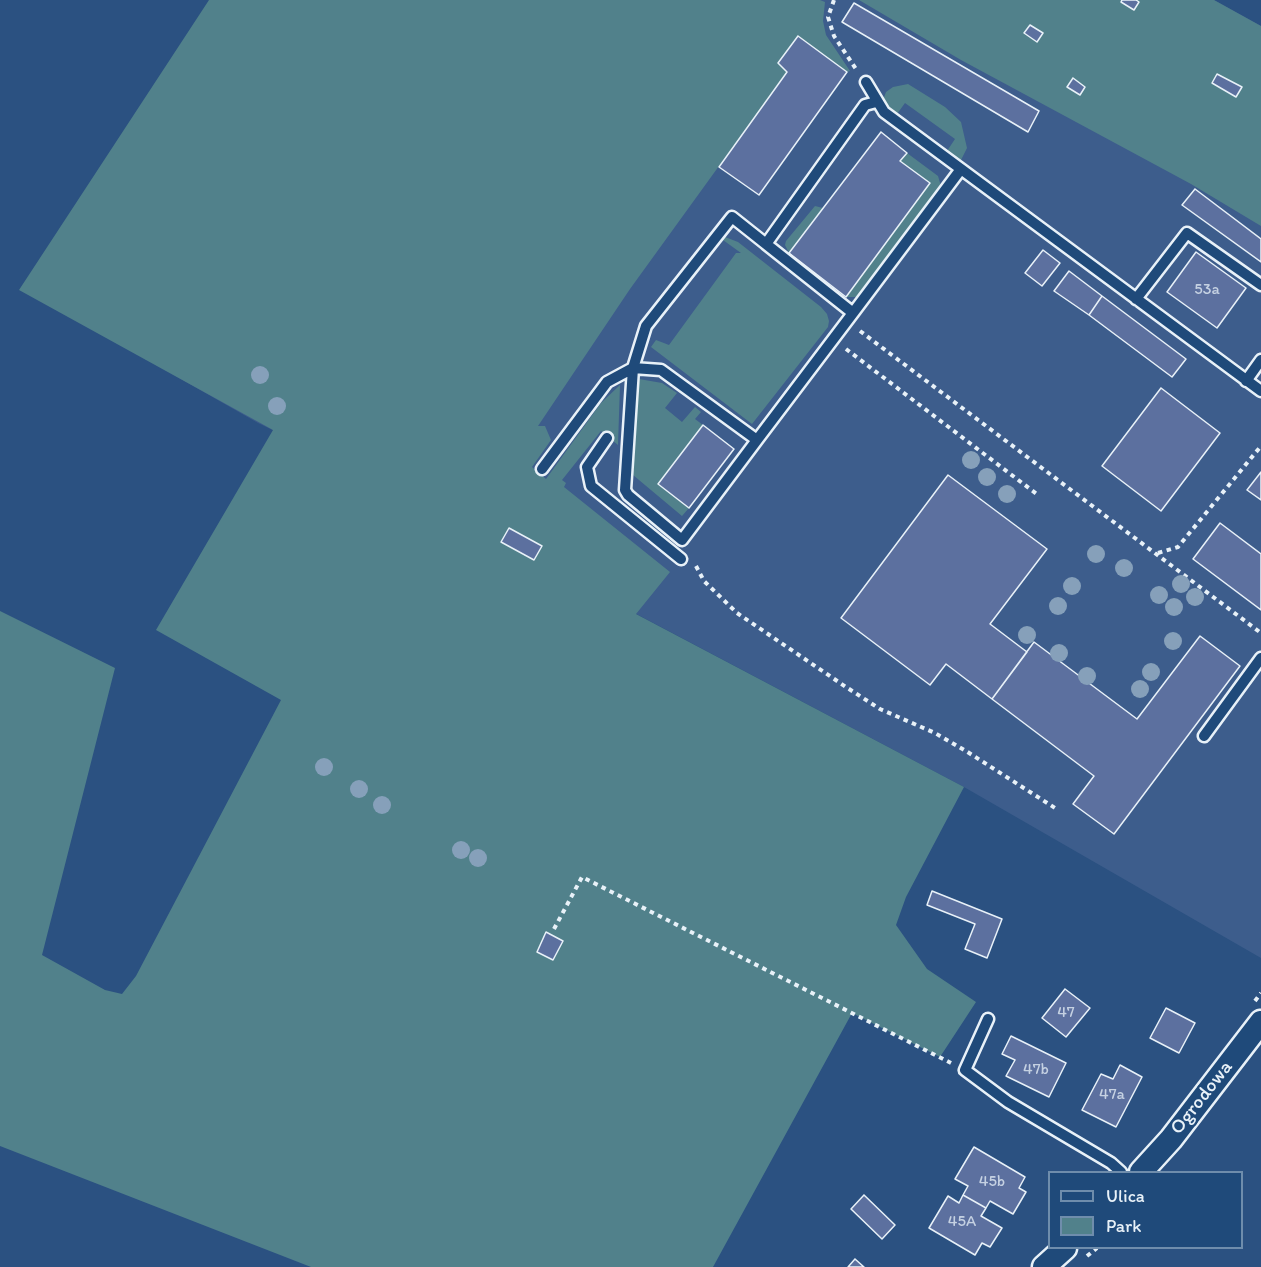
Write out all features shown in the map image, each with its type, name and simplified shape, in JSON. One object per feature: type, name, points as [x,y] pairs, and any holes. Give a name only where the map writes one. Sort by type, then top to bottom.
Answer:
[{"type":"street","name":"Ogrodowa","points":[[1144,1171],[1261,1022]]},
{"type":"street","points":[[1044,1267],[1064,1249]]},
{"type":"lane","points":[[866,82],[884,112],[1261,392]]},
{"type":"lane","points":[[766,244],[865,105],[876,102]]},
{"type":"lane","points":[[607,438],[587,468],[591,486],[677,556],[682,540],[961,169]]},
{"type":"lane","points":[[682,540],[625,490],[633,368],[646,326],[732,217],[850,317]]},
{"type":"lane","points":[[1136,299],[1187,233],[1261,285]]},
{"type":"lane","points":[[1246,381],[1261,360]]},
{"type":"lane","points":[[542,469],[607,382],[633,368],[661,370],[757,440]]},
{"type":"lane","points":[[1204,736],[1261,658]]},
{"type":"lane","points":[[988,1019],[965,1070],[1008,1102],[1111,1163],[1119,1171]]},
{"type":"path","points":[[834,0],[828,17],[834,36],[866,82]]},
{"type":"path","points":[[850,317],[1261,633]]},
{"type":"path","points":[[834,339],[1038,495]]},
{"type":"path","points":[[1157,553],[1178,547],[1261,446]]},
{"type":"path","points":[[682,540],[693,549],[696,566],[705,581],[737,613],[880,709],[935,733],[1055,808]]},
{"type":"path","points":[[554,929],[582,877],[965,1070]]},
{"type":"shaded area","points":[[296,0],[1214,0],[1261,26],[1261,958],[964,787],[449,515],[258,423],[130,350]]},
{"type":"green space","points":[[209,0],[820,0],[825,2],[823,21],[826,35],[850,71],[847,72],[798,36],[778,63],[787,72],[630,289],[538,426],[545,426],[551,440],[532,467],[546,479],[601,403],[620,385],[618,445],[601,431],[562,480],[566,483],[564,487],[670,572],[636,614],[964,787],[906,897],[896,925],[927,969],[976,1002],[940,1057],[852,1013],[713,1267],[311,1267],[0,1146],[0,611],[115,668],[42,955],[105,990],[122,994],[136,976],[281,700],[156,630],[273,430],[19,290]]},
{"type":"green space","points":[[859,0],[1214,0],[1261,26],[1261,226],[1191,184],[961,60]]},
{"type":"green space","points":[[908,84],[945,107],[961,122],[967,148],[960,162],[947,151],[955,139],[905,103],[897,114],[886,106],[883,100],[886,92],[893,87]]},
{"type":"green space","points":[[907,153],[938,176],[941,186],[857,297],[846,297],[929,184],[900,161]]},
{"type":"green space","points":[[815,206],[823,208],[789,253],[785,245],[786,241]]},
{"type":"green space","points":[[725,237],[738,242],[821,307],[829,321],[828,327],[752,424],[651,347],[656,340],[669,345],[736,253],[741,253],[723,240]]},
{"type":"green space","points":[[639,379],[662,383],[677,393],[665,408],[682,422],[695,407],[701,412],[695,419],[703,425],[658,484],[689,508],[682,516],[633,475]]},
{"type":"building","points":[[1122,0],[1139,2],[1134,10],[1121,2]]},
{"type":"building","points":[[854,3],[1039,111],[1028,132],[842,22]]},
{"type":"building","points":[[1030,25],[1043,33],[1037,42],[1024,33]]},
{"type":"building","points":[[798,36],[847,72],[759,195],[719,167],[787,72],[778,63]]},
{"type":"building","points":[[1217,74],[1242,87],[1236,97],[1212,83]]},
{"type":"building","points":[[1073,78],[1085,87],[1080,95],[1067,87]]},
{"type":"building","points":[[881,132],[907,153],[900,161],[930,183],[846,297],[789,253]]},
{"type":"building","points":[[1195,189],[1261,239],[1261,262],[1182,205]]},
{"type":"building","points":[[1043,250],[1060,263],[1042,286],[1025,273]]},
{"type":"building","points":[[1196,252],[1246,288],[1217,328],[1167,292]]},
{"type":"building","points":[[1069,271],[1102,296],[1089,315],[1054,291]]},
{"type":"building","points":[[1102,296],[1186,359],[1172,377],[1089,315]]},
{"type":"building","points":[[1161,388],[1220,433],[1161,511],[1102,466]]},
{"type":"building","points":[[703,425],[734,449],[689,508],[658,484]]},
{"type":"building","points":[[1261,472],[1261,500],[1247,490]]},
{"type":"building","points":[[948,475],[1047,549],[990,624],[1027,652],[992,699],[946,664],[930,685],[841,618]]},
{"type":"building","points":[[1220,523],[1261,554],[1261,610],[1193,559]]},
{"type":"building","points":[[509,528],[542,546],[534,560],[501,542]]},
{"type":"building","points":[[1200,636],[1240,666],[1114,834],[1073,804],[1094,776],[992,699],[1034,642],[1137,719]]},
{"type":"building","points":[[932,891],[1002,919],[987,958],[965,949],[975,924],[927,905]]},
{"type":"building","points":[[546,932],[563,941],[553,960],[537,952]]},
{"type":"building","points":[[1065,989],[1090,1008],[1066,1037],[1042,1018]]},
{"type":"building","points":[[1166,1008],[1195,1023],[1179,1053],[1150,1038]]},
{"type":"building","points":[[1011,1036],[1066,1063],[1049,1097],[1006,1076],[1015,1060],[1002,1054]]},
{"type":"building","points":[[1120,1065],[1142,1077],[1116,1127],[1082,1110],[1101,1074],[1113,1079]]},
{"type":"building","points":[[974,1147],[1025,1177],[1019,1188],[1026,1192],[1013,1214],[990,1201],[986,1208],[963,1195],[968,1186],[955,1179]]},
{"type":"building","points":[[864,1195],[895,1225],[882,1239],[851,1209]]},
{"type":"building","points":[[963,1195],[986,1208],[981,1216],[1002,1228],[990,1247],[982,1243],[975,1255],[929,1228],[948,1196],[959,1203]]},
{"type":"building","points":[[855,1259],[864,1267],[848,1267]]}]
